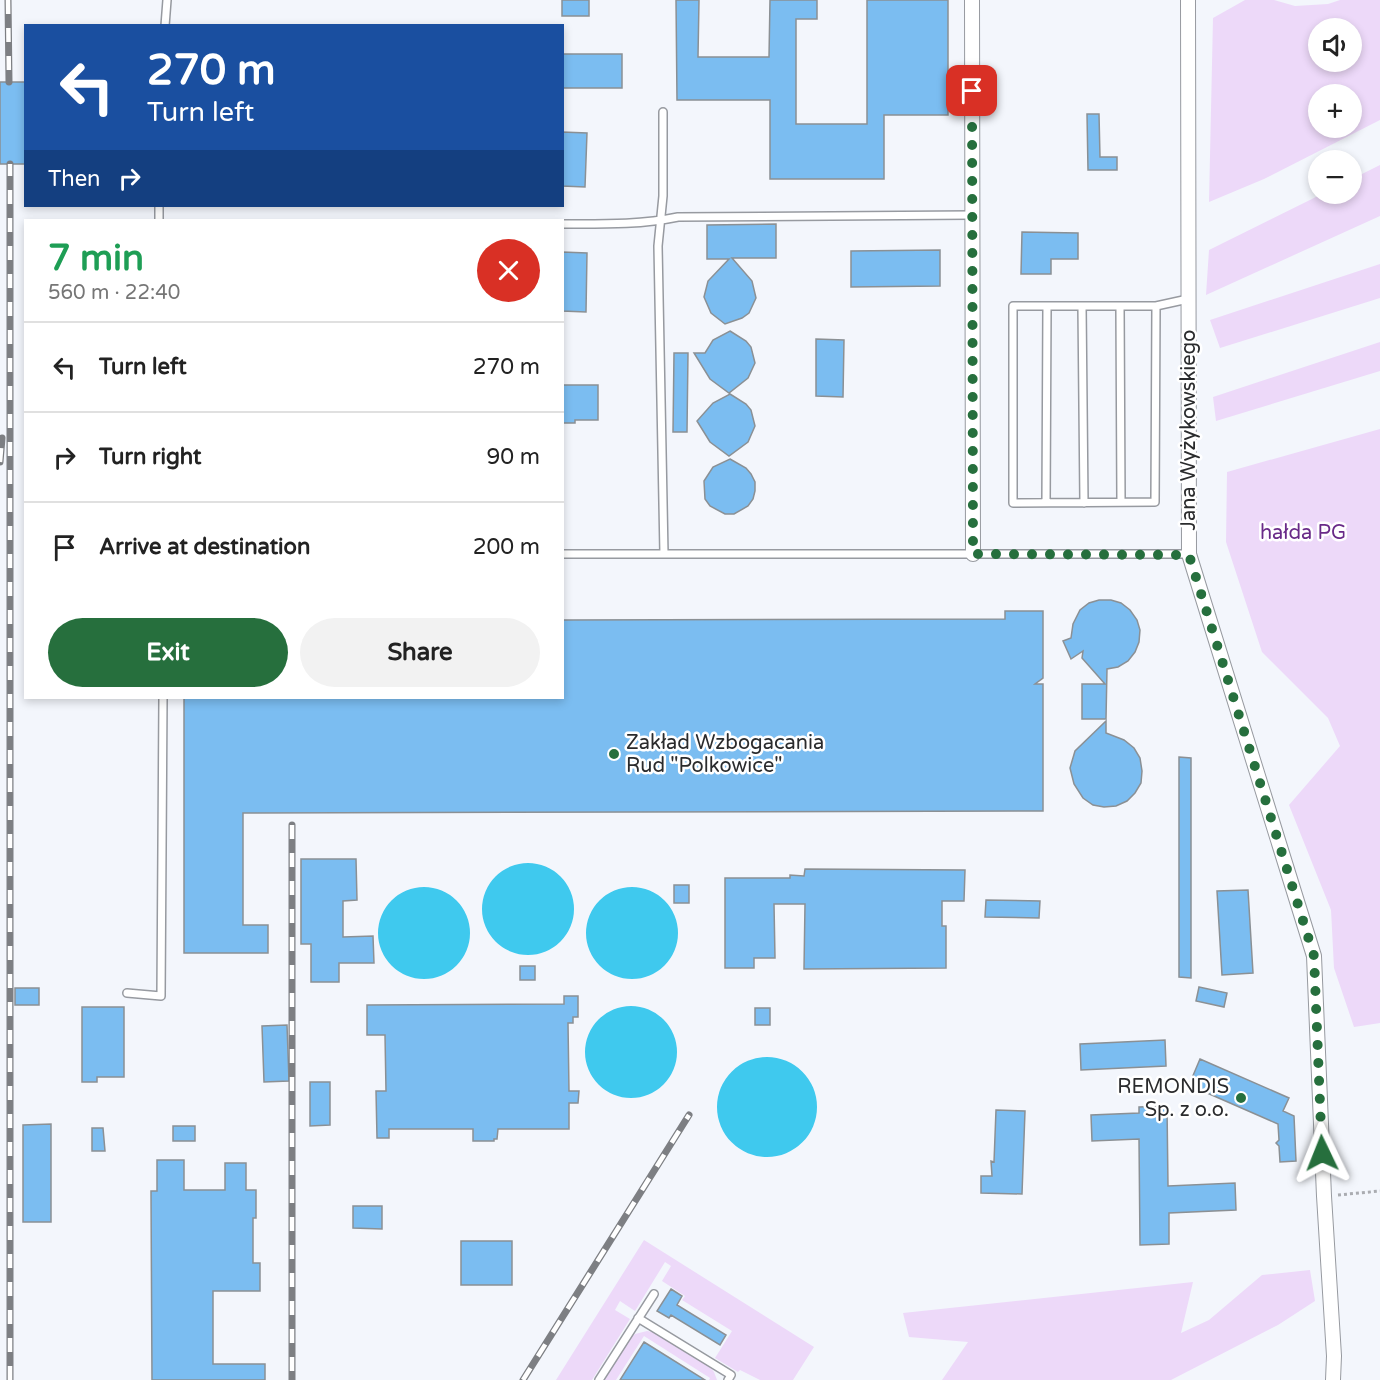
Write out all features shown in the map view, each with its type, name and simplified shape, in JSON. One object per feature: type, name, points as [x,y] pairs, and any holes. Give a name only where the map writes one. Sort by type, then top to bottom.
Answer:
[{"type":"street","points":[[972,0],[973,554]]},
{"type":"street","name":"Jana Wyżykowskiego","points":[[1188,0],[1189,555],[1314,956],[1334,1380]]},
{"type":"lane","points":[[165,24],[167,0]]},
{"type":"lane","points":[[663,112],[663,196],[659,221],[658,258],[664,554]]},
{"type":"lane","points":[[564,224],[659,221],[678,217],[972,215]]},
{"type":"lane","points":[[1156,306],[1155,502],[1013,503],[1013,306],[1156,306],[1188,299]]},
{"type":"lane","points":[[1046,503],[1047,306]]},
{"type":"lane","points":[[1082,306],[1084,503]]},
{"type":"lane","points":[[1120,307],[1121,502]]},
{"type":"lane","points":[[564,554],[1189,555]]},
{"type":"lane","points":[[126,993],[161,996],[163,699]]},
{"type":"lane","points":[[599,1380],[654,1294]]},
{"type":"lane","points":[[638,1318],[731,1375],[728,1380]]},
{"type":"path","points":[[1324,1197],[1380,1191]]},
{"type":"green space","points":[[1245,0],[1274,0],[1295,6],[1328,4],[1340,0],[1380,0],[1380,120],[1362,129],[1362,84],[1308,84],[1308,138],[1345,138],[1321,150],[1308,150],[1308,157],[1264,179],[1209,202],[1213,18]]},
{"type":"green space","points":[[1380,165],[1380,216],[1206,295],[1209,250],[1308,201],[1308,204],[1362,204],[1362,174]]},
{"type":"green space","points":[[1380,264],[1380,298],[1220,348],[1210,320]]},
{"type":"green space","points":[[1380,342],[1380,371],[1216,421],[1213,397]]},
{"type":"green space","name":"hałda PG","points":[[1380,429],[1380,1023],[1354,1027],[1334,968],[1331,910],[1289,805],[1340,746],[1328,718],[1262,652],[1226,542],[1227,472]]},
{"type":"green space","points":[[644,1240],[814,1347],[793,1380],[760,1380],[740,1370],[738,1372],[715,1358],[732,1331],[682,1300],[685,1296],[662,1281],[671,1266],[665,1262],[635,1311],[620,1301],[615,1310],[630,1319],[592,1380],[556,1380]]},
{"type":"green space","points":[[1310,1270],[1315,1301],[1278,1325],[1171,1380],[942,1380],[968,1342],[909,1337],[903,1313],[1193,1282],[1181,1333],[1209,1320],[1262,1275]]},
{"type":"green space","points":[[647,1331],[657,1333],[708,1365],[717,1380],[709,1380],[710,1378],[644,1336],[616,1380],[604,1380],[630,1338]]},
{"type":"water","points":[[528,863],[546,866],[561,876],[571,891],[574,909],[571,927],[561,942],[546,952],[528,955],[510,952],[495,942],[485,927],[482,909],[485,891],[495,876],[510,866]]},
{"type":"water","points":[[424,887],[442,890],[457,900],[467,915],[470,933],[467,951],[457,966],[442,976],[424,979],[406,976],[391,966],[381,951],[378,933],[381,915],[391,900],[406,890]]},
{"type":"water","points":[[632,887],[650,890],[665,900],[675,915],[678,933],[675,951],[665,966],[650,976],[632,979],[614,976],[599,966],[589,951],[586,933],[589,915],[599,900],[614,890]]},
{"type":"water","points":[[631,1006],[649,1009],[664,1019],[674,1034],[677,1052],[674,1070],[664,1085],[649,1095],[631,1098],[613,1095],[598,1085],[588,1070],[585,1052],[588,1034],[598,1019],[613,1009]]},
{"type":"water","points":[[767,1057],[795,1065],[809,1079],[817,1107],[809,1135],[795,1149],[767,1157],[739,1149],[725,1135],[717,1107],[725,1079],[739,1065]]},
{"type":"building","points":[[562,0],[589,0],[589,16],[562,16]]},
{"type":"building","points":[[676,0],[699,0],[698,57],[769,57],[770,0],[817,0],[817,19],[796,19],[796,124],[867,124],[867,0],[948,0],[948,115],[884,115],[884,179],[770,179],[770,100],[677,100]]},
{"type":"building","points":[[564,54],[622,54],[622,88],[564,88]]},
{"type":"building","points":[[0,82],[24,82],[24,164],[0,164]]},
{"type":"building","points":[[1087,114],[1099,114],[1100,157],[1117,157],[1117,170],[1088,170]]},
{"type":"building","points":[[564,132],[587,133],[585,187],[564,186]]},
{"type":"building","points":[[776,224],[776,258],[732,258],[752,281],[756,298],[749,313],[725,324],[711,313],[704,297],[708,281],[729,259],[707,259],[707,225]]},
{"type":"building","points":[[1022,232],[1078,233],[1078,259],[1051,259],[1051,274],[1021,274]]},
{"type":"building","points":[[940,250],[940,286],[851,287],[851,251]]},
{"type":"building","points":[[564,252],[587,253],[586,312],[564,311]]},
{"type":"building","points":[[730,331],[751,347],[755,363],[748,378],[729,393],[710,379],[694,353],[705,353],[713,340]]},
{"type":"building","points":[[816,339],[844,340],[843,397],[816,396]]},
{"type":"building","points":[[674,353],[688,353],[687,432],[673,432]]},
{"type":"building","points":[[564,385],[598,385],[598,420],[575,420],[575,423],[564,423]]},
{"type":"building","points":[[730,394],[751,410],[755,426],[748,442],[729,456],[710,442],[697,421],[713,403]]},
{"type":"building","points":[[730,459],[746,468],[751,474],[755,482],[755,491],[748,506],[734,514],[725,514],[710,506],[705,499],[704,481],[713,467]]},
{"type":"building","points":[[1099,600],[1121,603],[1130,610],[1140,630],[1139,642],[1128,661],[1118,667],[1107,669],[1106,719],[1082,719],[1082,684],[1105,684],[1082,658],[1083,651],[1071,659],[1063,641],[1071,638],[1073,624],[1080,610],[1089,603]]},
{"type":"building","name":"Zakład Wzbogacania Rud \"Polkowice\"","points":[[1005,611],[1043,611],[1043,678],[1035,684],[1043,684],[1043,811],[243,813],[243,925],[268,925],[268,953],[184,953],[184,699],[564,699],[564,620],[1005,619]]},
{"type":"building","points":[[1106,721],[1106,733],[1124,740],[1134,748],[1140,758],[1142,771],[1141,783],[1127,801],[1116,806],[1104,807],[1093,805],[1083,798],[1074,784],[1070,768],[1075,751]]},
{"type":"building","points":[[1179,757],[1191,758],[1191,978],[1179,977]]},
{"type":"building","points":[[301,859],[356,859],[357,900],[343,901],[343,937],[373,936],[374,963],[339,963],[339,982],[311,982],[311,944],[301,944]]},
{"type":"building","points":[[805,869],[965,870],[964,901],[942,901],[942,926],[946,926],[946,968],[804,969],[805,904],[774,904],[775,958],[754,958],[754,968],[725,968],[725,878],[790,878],[790,875],[804,876]]},
{"type":"building","points":[[674,885],[689,885],[689,903],[674,903]]},
{"type":"building","points":[[1248,890],[1253,973],[1222,975],[1217,891]]},
{"type":"building","points":[[986,900],[1040,901],[1039,918],[985,917]]},
{"type":"building","points":[[520,966],[535,966],[535,980],[520,980]]},
{"type":"building","points":[[1199,987],[1227,993],[1224,1007],[1196,1001]]},
{"type":"building","points":[[15,988],[39,988],[39,1005],[15,1005]]},
{"type":"building","points":[[564,996],[578,996],[578,1017],[573,1017],[573,1023],[568,1023],[569,1091],[579,1091],[578,1103],[569,1103],[569,1129],[498,1129],[497,1139],[494,1141],[473,1141],[473,1129],[389,1129],[389,1138],[377,1138],[376,1091],[386,1091],[385,1035],[367,1035],[367,1005],[564,1004]]},
{"type":"building","points":[[82,1007],[124,1007],[124,1077],[97,1077],[97,1082],[82,1082]]},
{"type":"building","points":[[755,1008],[770,1008],[770,1025],[755,1025]]},
{"type":"building","points":[[287,1025],[289,1081],[264,1082],[262,1026]]},
{"type":"building","points":[[1165,1040],[1166,1066],[1081,1070],[1080,1044]]},
{"type":"building","points":[[1200,1059],[1289,1098],[1283,1111],[1294,1116],[1296,1161],[1280,1162],[1279,1146],[1276,1143],[1279,1140],[1278,1124],[1189,1085]]},
{"type":"building","points":[[310,1082],[330,1082],[330,1125],[310,1126]]},
{"type":"building","points":[[1167,1106],[1168,1186],[1235,1183],[1236,1210],[1169,1213],[1169,1244],[1140,1245],[1139,1139],[1092,1141],[1091,1115],[1139,1113],[1139,1107]]},
{"type":"building","points":[[996,1110],[1025,1111],[1022,1194],[981,1193],[981,1176],[992,1176],[991,1161],[994,1162]]},
{"type":"building","points":[[51,1124],[51,1222],[23,1222],[23,1125]]},
{"type":"building","points":[[173,1126],[195,1126],[195,1141],[173,1141]]},
{"type":"building","points":[[92,1128],[103,1128],[105,1151],[92,1151]]},
{"type":"building","points":[[157,1160],[184,1160],[184,1190],[225,1190],[225,1163],[246,1163],[246,1190],[256,1190],[256,1218],[253,1218],[253,1263],[260,1263],[260,1291],[213,1291],[213,1364],[265,1364],[265,1380],[152,1380],[151,1191],[157,1191]]},
{"type":"building","points":[[353,1206],[382,1206],[382,1229],[353,1228]]},
{"type":"building","points":[[461,1241],[512,1241],[512,1285],[461,1285]]},
{"type":"building","points":[[671,1289],[682,1296],[677,1305],[726,1335],[720,1345],[671,1315],[669,1318],[657,1311]]},
{"type":"building","points":[[644,1342],[705,1380],[620,1380]]},
{"type":"railway","points":[[8,0],[9,82]]},
{"type":"railway","points":[[10,164],[10,1380]]},
{"type":"railway","points":[[0,462],[2,438]]},
{"type":"railway","points":[[292,825],[292,1380]]},
{"type":"railway","points":[[523,1380],[689,1115]]},
{"type":"place","name":"Zakład Wzbogacania Rud \"Polkowice\"","points":[[614,754]]},
{"type":"place","name":"REMONDIS Sp. z o.o.","points":[[1241,1098]]},
{"type":"route","points":[[972,91],[973,554],[1189,555],[1314,956],[1322,1153]]}]
